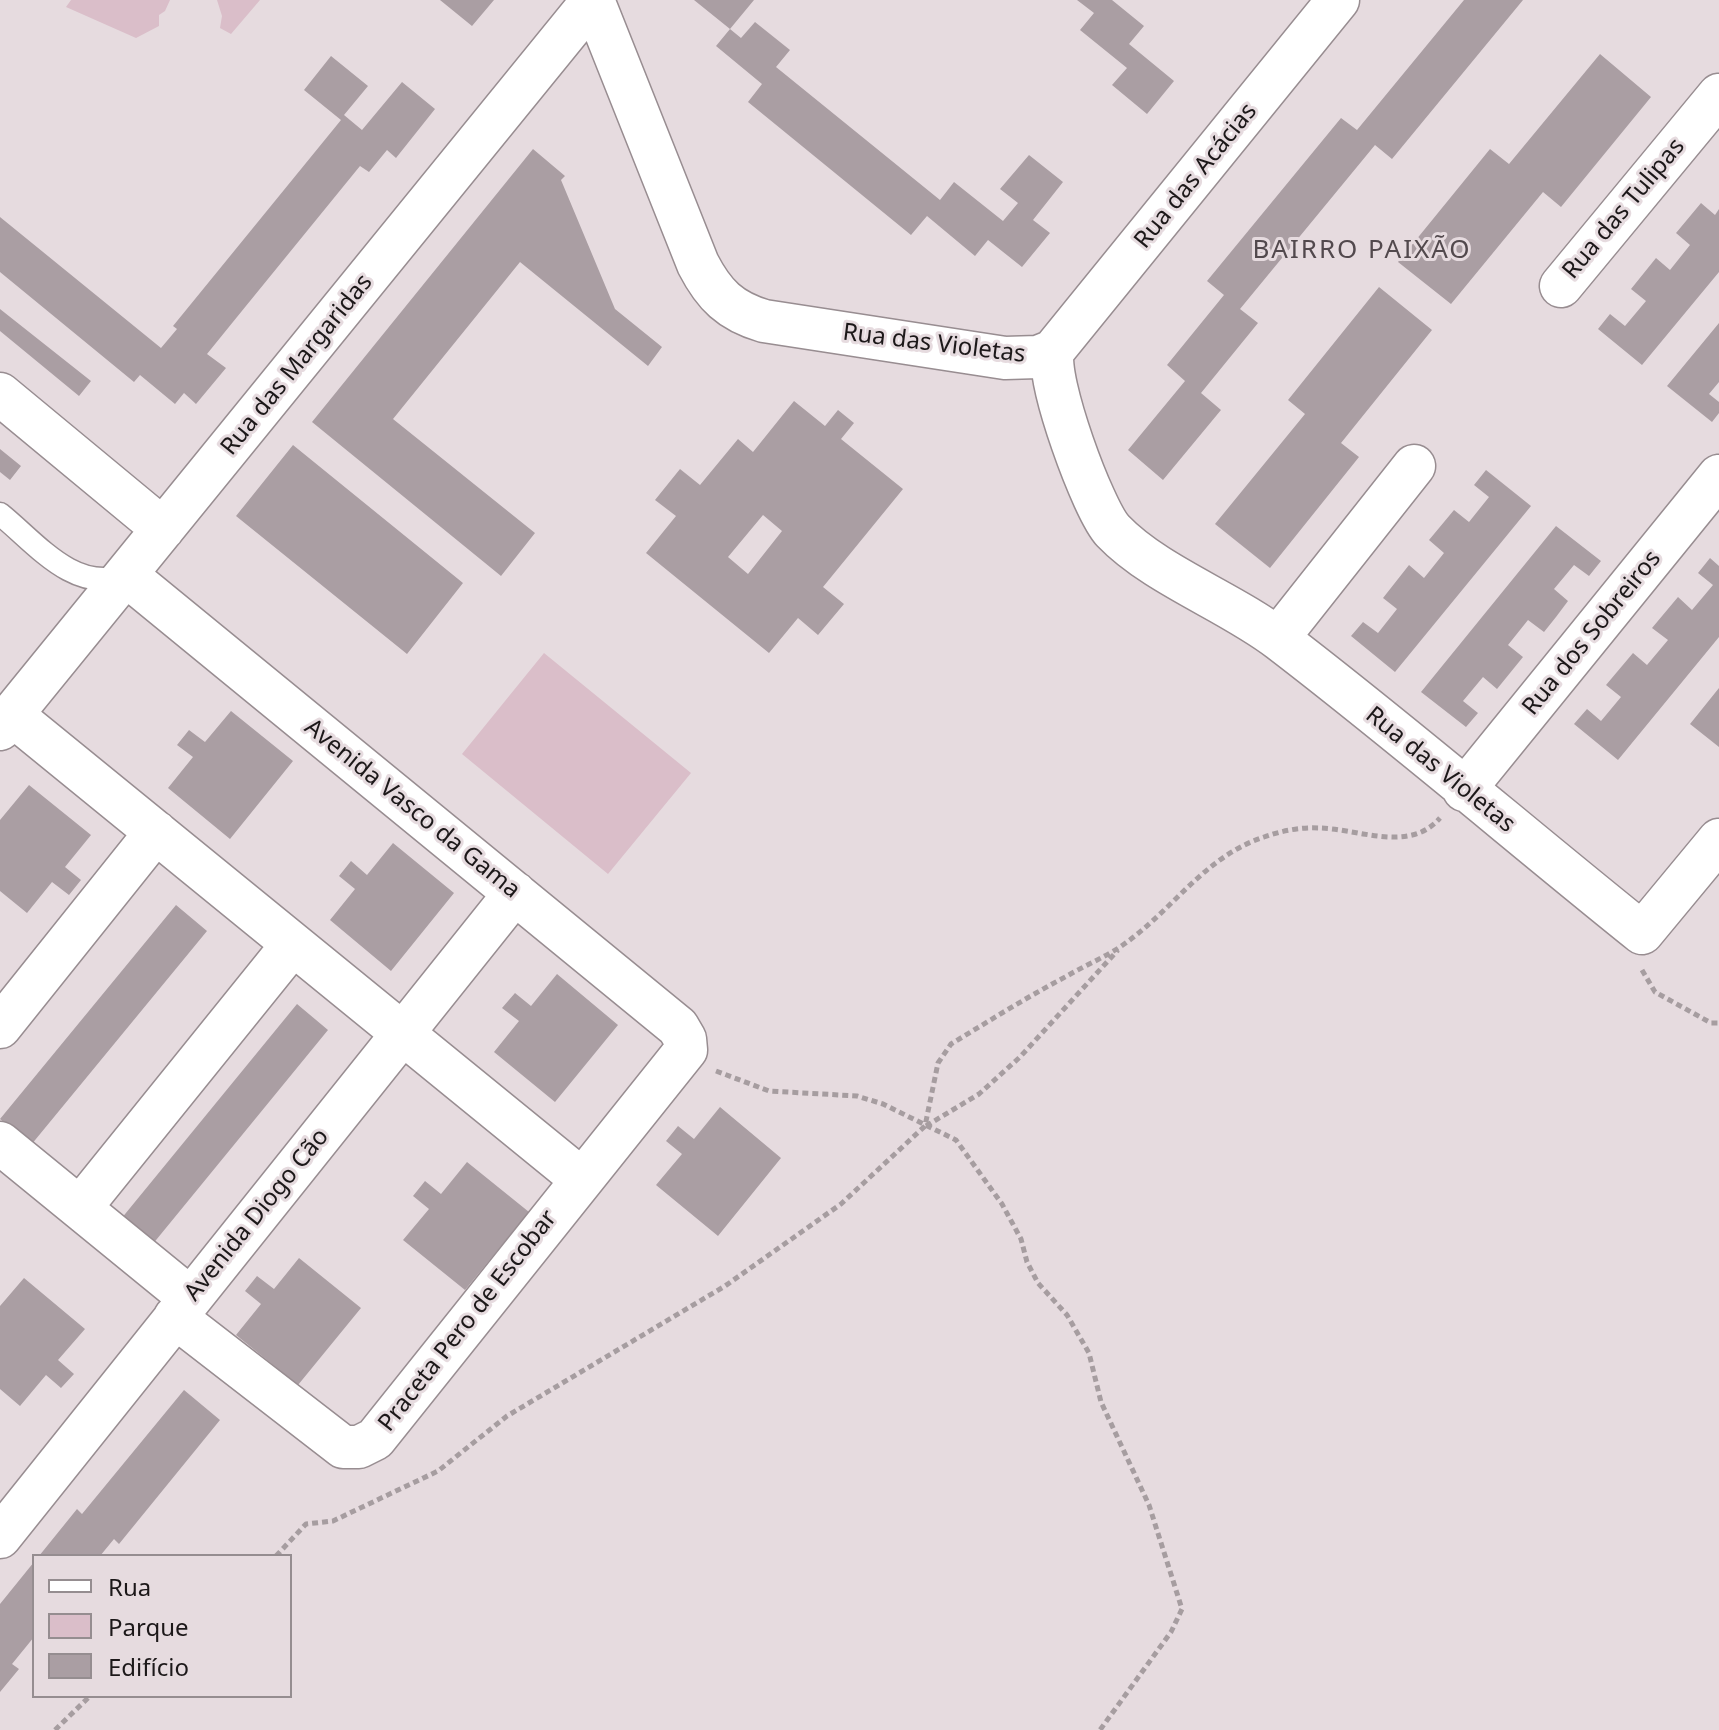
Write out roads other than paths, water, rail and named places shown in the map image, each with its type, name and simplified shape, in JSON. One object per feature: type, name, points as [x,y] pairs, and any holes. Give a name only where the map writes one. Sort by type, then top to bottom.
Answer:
[{"type":"street","name":"Rua das Violetas","points":[[593,0],[698,264],[723,302],[742,314],[764,321],[974,353],[1022,357],[1053,351],[1051,374],[1059,403],[1101,511],[1112,530],[1138,551],[1278,638],[1642,933],[1719,840]]},
{"type":"street","name":"Rua das Margaridas","points":[[6,722],[593,0]]},
{"type":"street","name":"Rua das Acácias","points":[[1053,351],[1338,0]]},
{"type":"street","name":"Rua das Tulipas","points":[[1561,286],[1719,95]]},
{"type":"street","points":[[0,394],[163,529]]},
{"type":"street","points":[[1278,638],[1414,466]]},
{"type":"street","name":"Rua dos Sobreiros","points":[[1464,790],[1719,476]]},
{"type":"street","name":"Avenida Vasco da Gama","points":[[126,575],[678,1027],[685,1039],[686,1050]]},
{"type":"street","points":[[6,722],[156,832],[580,1178]]},
{"type":"street","points":[[0,1027],[156,832]]},
{"type":"street","name":"Avenida Diogo Cão","points":[[0,1537],[515,893]]},
{"type":"street","points":[[80,1208],[293,944]]},
{"type":"street","name":"Praceta Pero de Escobar","points":[[0,1143],[80,1208],[183,1307],[343,1447],[359,1447],[388,1428],[580,1178],[686,1050]]},
{"type":"lane","points":[[0,514],[77,577],[106,581],[126,575]]},
{"type":"district","name":"BAIRRO PAIXÃO","points":[[1362,251]]}]
